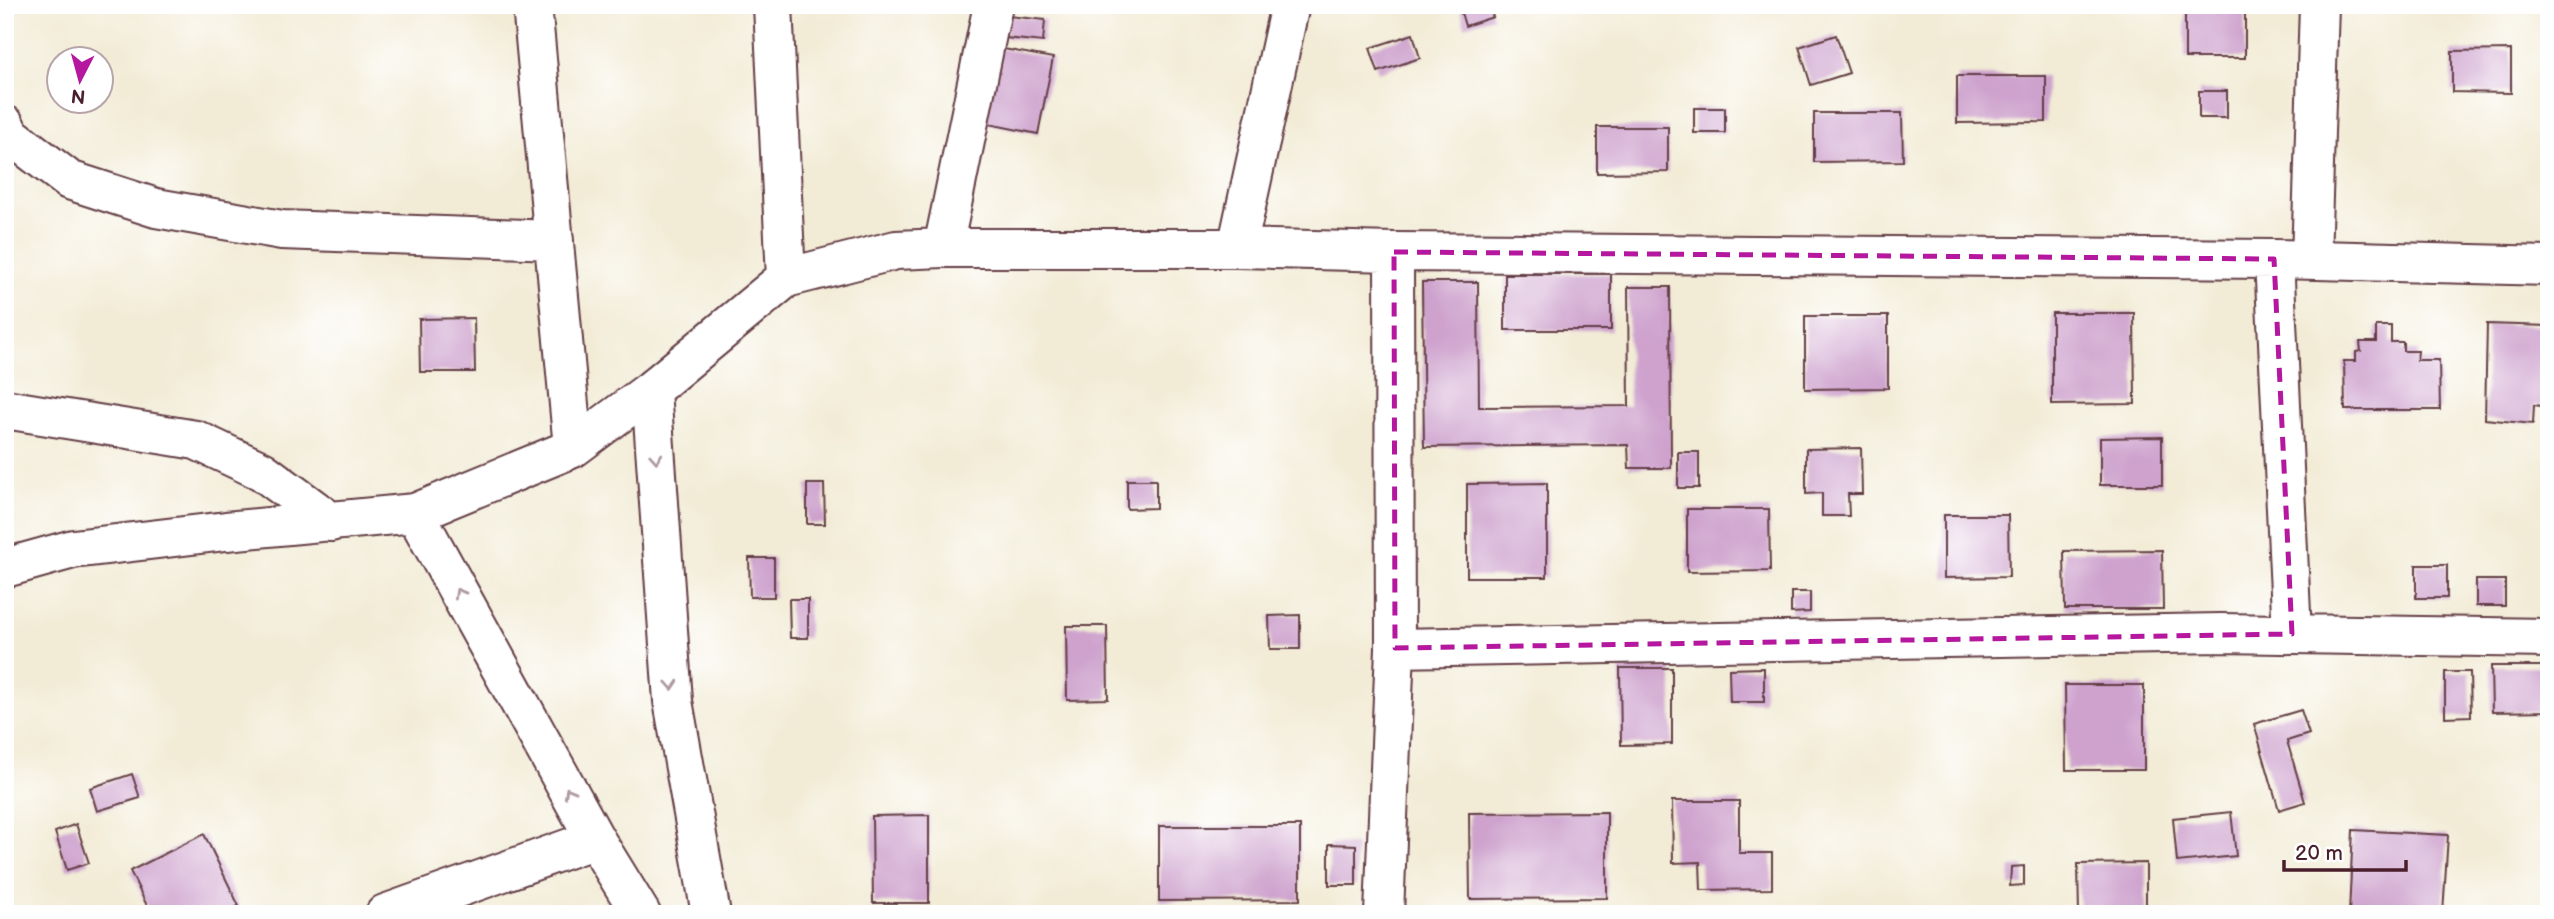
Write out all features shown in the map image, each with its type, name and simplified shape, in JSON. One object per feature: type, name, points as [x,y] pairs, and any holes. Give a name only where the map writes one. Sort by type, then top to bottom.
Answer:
[{"type":"street","points":[[532,5],[573,448]]},
{"type":"street","points":[[773,5],[786,278]]},
{"type":"street","points":[[943,248],[993,5]]},
{"type":"street","points":[[1237,248],[1290,5]]},
{"type":"street","points":[[2292,634],[2293,260],[2319,5]]},
{"type":"street","points":[[5,125],[9,134],[69,180],[156,208],[282,229],[554,240]]},
{"type":"street","points":[[5,568],[73,549],[415,513],[573,448],[651,390],[786,278],[896,250],[1237,248],[1394,252],[2293,260],[2549,266]]},
{"type":"street","points":[[1384,914],[1395,648],[1394,252]]},
{"type":"street","points":[[651,390],[673,701],[711,914]]},
{"type":"street","points":[[5,409],[196,440],[262,471],[331,522]]},
{"type":"street","points":[[415,513],[595,839],[641,914]]},
{"type":"street","points":[[1395,648],[2221,633],[2549,638]]},
{"type":"street","points":[[385,914],[595,839]]},
{"type":"highlighted area","points":[[1394,252],[2274,259],[2292,634],[1395,648]]},
{"type":"building","points":[[1472,5],[1489,5],[1493,17],[1465,26],[1460,9]]},
{"type":"building","points":[[2185,5],[2245,5],[2245,58],[2185,58]]},
{"type":"building","points":[[2393,5],[2436,5],[2436,8],[2393,8]]},
{"type":"building","points":[[1008,16],[1045,20],[1043,42],[1006,38]]},
{"type":"building","points":[[1413,34],[1420,58],[1378,72],[1370,48]]},
{"type":"building","points":[[1836,35],[1849,73],[1811,85],[1799,47]]},
{"type":"building","points":[[998,48],[1053,58],[1038,134],[984,123]]},
{"type":"building","points":[[2511,50],[2511,93],[2452,92],[2452,51]]},
{"type":"building","points":[[1957,76],[2046,76],[2046,122],[1957,123]]},
{"type":"building","points":[[2199,91],[2227,91],[2227,118],[2199,118]]},
{"type":"building","points":[[1694,108],[1725,108],[1725,133],[1694,133]]},
{"type":"building","points":[[1814,113],[1902,113],[1903,161],[1814,162]]},
{"type":"building","points":[[1597,127],[1668,127],[1668,172],[1597,173]]},
{"type":"building","points":[[1505,274],[1611,274],[1611,330],[1505,330]]},
{"type":"building","points":[[1422,282],[1478,282],[1479,407],[1629,406],[1628,287],[1670,287],[1671,468],[1629,468],[1628,445],[1424,447]]},
{"type":"building","points":[[2052,313],[2134,313],[2135,404],[2052,405]]},
{"type":"building","points":[[1805,316],[1888,316],[1888,388],[1805,389]]},
{"type":"building","points":[[474,318],[475,372],[420,372],[419,319]]},
{"type":"building","points":[[2487,324],[2549,326],[2549,407],[2534,405],[2533,424],[2485,419]]},
{"type":"building","points":[[2376,326],[2391,326],[2391,342],[2403,342],[2403,351],[2418,351],[2417,360],[2439,360],[2440,410],[2345,410],[2344,361],[2356,361],[2356,352],[2361,351],[2360,342],[2376,342]]},
{"type":"building","points":[[2162,437],[2162,485],[2100,485],[2100,438]]},
{"type":"building","points":[[1861,448],[1862,494],[1848,494],[1849,516],[1822,516],[1822,493],[1806,494],[1806,449]]},
{"type":"building","points":[[1678,452],[1699,452],[1699,488],[1678,488]]},
{"type":"building","points":[[1127,480],[1156,480],[1156,508],[1127,509]]},
{"type":"building","points":[[1547,483],[1547,577],[1467,577],[1467,484]]},
{"type":"building","points":[[807,484],[824,484],[825,524],[807,524]]},
{"type":"building","points":[[1687,509],[1769,509],[1770,571],[1687,572]]},
{"type":"building","points":[[1944,515],[2008,515],[2009,577],[1944,578]]},
{"type":"building","points":[[2162,550],[2163,609],[2065,609],[2064,551]]},
{"type":"building","points":[[749,558],[774,558],[774,597],[750,597]]},
{"type":"building","points":[[2416,565],[2447,565],[2447,598],[2416,598]]},
{"type":"building","points":[[2476,580],[2505,580],[2505,606],[2476,606]]},
{"type":"building","points":[[1791,592],[1810,592],[1810,612],[1791,613]]},
{"type":"building","points":[[789,599],[808,599],[808,638],[790,638]]},
{"type":"building","points":[[1300,615],[1300,649],[1270,649],[1269,616]]},
{"type":"building","points":[[1066,626],[1107,626],[1108,699],[1067,700]]},
{"type":"building","points":[[2491,666],[2549,666],[2549,711],[2492,712]]},
{"type":"building","points":[[1620,668],[1672,668],[1672,744],[1621,745]]},
{"type":"building","points":[[1764,668],[1764,702],[1730,702],[1729,669]]},
{"type":"building","points":[[2445,672],[2470,672],[2471,716],[2445,717]]},
{"type":"building","points":[[2065,685],[2144,685],[2144,770],[2066,770]]},
{"type":"building","points":[[2301,710],[2309,734],[2287,741],[2305,802],[2279,810],[2254,724]]},
{"type":"building","points":[[132,774],[140,798],[97,811],[90,788]]},
{"type":"building","points":[[1672,801],[1739,801],[1739,853],[1772,853],[1772,889],[1701,890],[1700,862],[1673,863]]},
{"type":"building","points":[[1607,812],[1607,898],[1470,899],[1469,813]]},
{"type":"building","points":[[2231,812],[2236,856],[2177,862],[2173,818]]},
{"type":"building","points":[[929,815],[929,903],[873,903],[872,816]]},
{"type":"building","points":[[76,824],[89,863],[67,870],[55,832]]},
{"type":"building","points":[[1159,826],[1300,826],[1300,900],[1159,901]]},
{"type":"building","points":[[2353,830],[2448,835],[2443,914],[2349,914]]},
{"type":"building","points":[[204,834],[239,906],[223,914],[151,914],[130,871]]},
{"type":"building","points":[[1329,844],[1356,845],[1356,885],[1329,885]]},
{"type":"building","points":[[2146,863],[2146,914],[2079,914],[2078,864]]},
{"type":"building","points":[[2024,866],[2024,885],[2010,886],[2011,867]]}]
